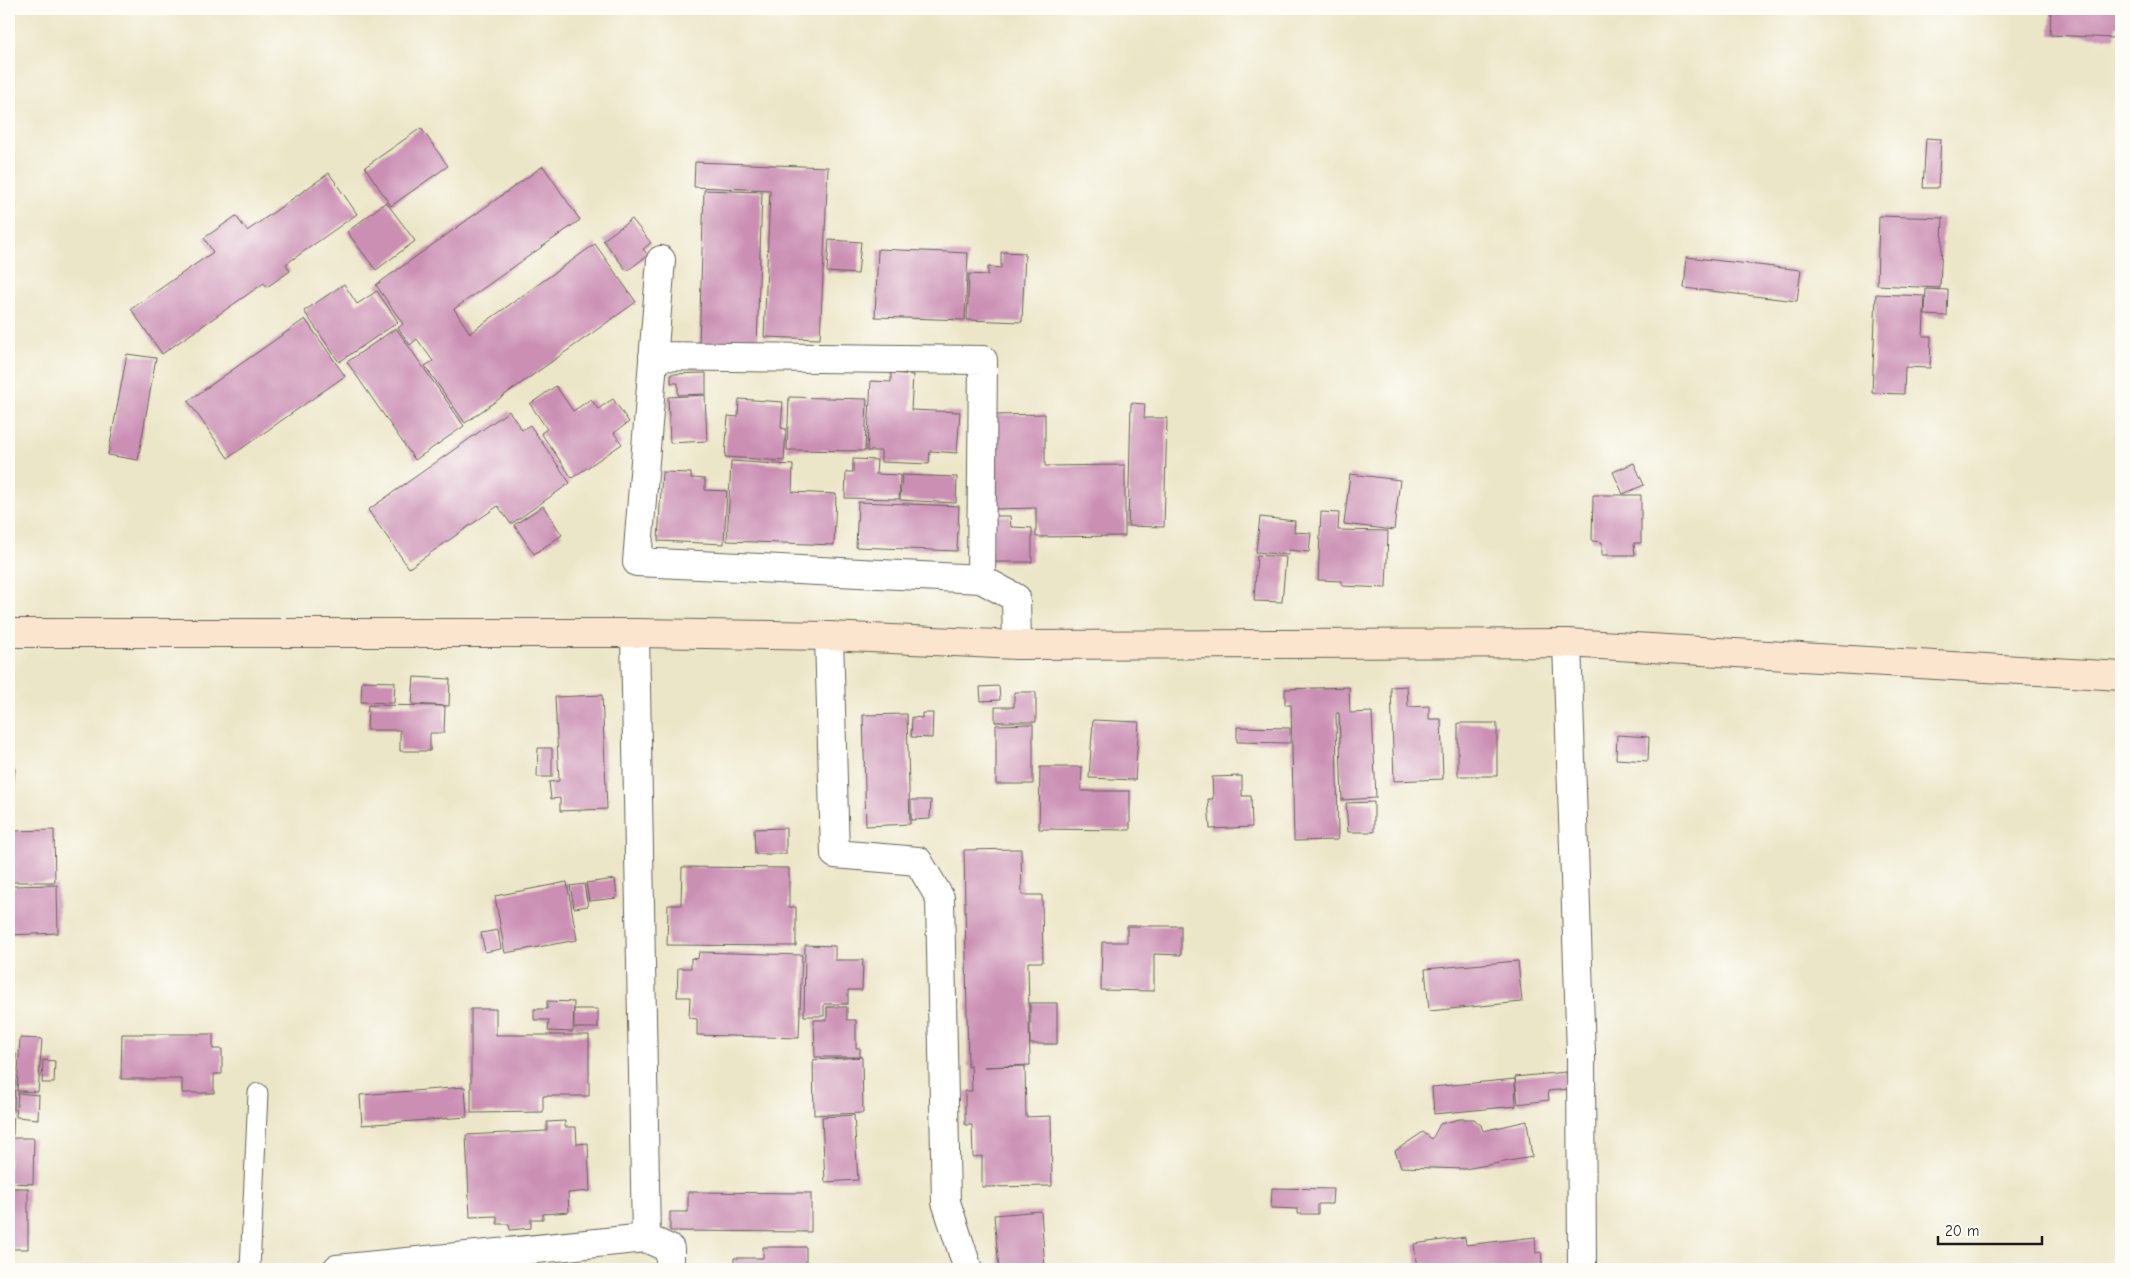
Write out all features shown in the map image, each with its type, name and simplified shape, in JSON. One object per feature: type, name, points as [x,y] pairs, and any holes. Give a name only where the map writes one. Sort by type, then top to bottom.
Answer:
[{"type":"street","points":[[661,260],[637,562],[981,579],[1016,598],[1017,646]]},
{"type":"street","points":[[653,356],[983,360],[981,579]]},
{"type":"street","points":[[9,633],[635,633],[829,636],[1017,646],[1567,642],[2121,676]]},
{"type":"street","points":[[635,633],[646,1238]]},
{"type":"street","points":[[829,636],[835,854],[918,861],[940,898],[946,1202],[968,1269]]},
{"type":"street","points":[[1567,642],[1580,1054],[1582,1269]]},
{"type":"street","points":[[337,1269],[646,1238],[670,1249],[670,1269]]},
{"type":"lane","points":[[250,1269],[258,1093]]},
{"type":"building","points":[[2051,9],[2121,9],[2121,26],[2116,26],[2115,38],[2050,35]]},
{"type":"building","points":[[421,128],[448,166],[391,206],[365,167]]},
{"type":"building","points":[[1926,138],[1941,139],[1938,188],[1923,188]]},
{"type":"building","points":[[695,162],[828,167],[820,339],[764,337],[770,190],[694,187]]},
{"type":"building","points":[[543,166],[580,220],[454,309],[470,333],[595,244],[636,302],[465,423],[425,366],[433,361],[417,339],[410,345],[398,328],[403,324],[376,285]]},
{"type":"building","points":[[329,173],[357,214],[286,264],[290,271],[267,287],[264,283],[162,354],[131,309],[213,252],[204,238],[236,216],[247,231]]},
{"type":"building","points":[[704,190],[762,192],[757,346],[699,345]]},
{"type":"building","points":[[386,202],[415,241],[376,270],[347,232]]},
{"type":"building","points":[[1879,216],[1943,218],[1940,288],[1877,285]]},
{"type":"building","points":[[632,219],[651,243],[643,249],[648,255],[627,271],[603,240]]},
{"type":"building","points":[[829,240],[861,242],[858,274],[827,272]]},
{"type":"building","points":[[878,249],[968,253],[965,320],[875,317]]},
{"type":"building","points":[[1001,252],[1025,253],[1022,322],[967,320],[969,274],[988,275],[988,267],[1001,268]]},
{"type":"building","points":[[1687,257],[1801,270],[1797,301],[1684,288]]},
{"type":"building","points":[[344,284],[357,304],[377,291],[398,322],[339,362],[304,311]]},
{"type":"building","points":[[1926,289],[1948,290],[1947,316],[1925,315]]},
{"type":"building","points":[[1876,294],[1925,296],[1923,336],[1931,336],[1930,368],[1905,367],[1904,394],[1872,393]]},
{"type":"building","points":[[305,319],[345,376],[228,458],[188,401]]},
{"type":"building","points":[[396,328],[464,426],[415,460],[347,362]]},
{"type":"building","points":[[127,354],[156,358],[138,460],[108,455]]},
{"type":"building","points":[[706,373],[706,394],[678,395],[678,383],[671,383],[671,374]]},
{"type":"building","points":[[891,373],[913,375],[911,410],[960,412],[957,453],[930,451],[929,464],[881,462],[881,451],[867,451],[871,381],[891,382]]},
{"type":"building","points":[[556,386],[573,411],[591,399],[598,409],[613,399],[629,422],[614,433],[622,444],[572,478],[541,433],[547,429],[530,404]]},
{"type":"building","points":[[705,395],[707,441],[670,443],[668,397]]},
{"type":"building","points":[[789,397],[867,399],[865,451],[787,450]]},
{"type":"building","points":[[739,399],[783,402],[781,428],[786,429],[784,461],[725,457],[728,416],[738,417]]},
{"type":"building","points":[[1131,403],[1145,404],[1144,418],[1167,418],[1164,527],[1128,526]]},
{"type":"building","points":[[509,411],[522,430],[530,425],[570,483],[511,524],[498,506],[409,568],[368,510]]},
{"type":"building","points":[[1045,414],[1045,466],[1125,465],[1125,536],[1036,537],[1036,508],[995,509],[995,415]]},
{"type":"building","points":[[853,459],[877,460],[876,474],[900,475],[899,499],[845,498],[846,472],[853,472]]},
{"type":"building","points":[[731,461],[793,465],[792,492],[836,494],[834,545],[727,541]]},
{"type":"building","points":[[1634,463],[1644,485],[1623,494],[1613,472]]},
{"type":"building","points":[[662,472],[691,473],[691,478],[705,479],[705,490],[727,491],[724,544],[658,541]]},
{"type":"building","points":[[1350,474],[1400,480],[1394,530],[1344,524]]},
{"type":"building","points":[[902,475],[957,477],[956,503],[900,500]]},
{"type":"building","points":[[1593,495],[1641,495],[1641,543],[1634,543],[1635,555],[1602,555],[1602,542],[1592,541]]},
{"type":"building","points":[[858,502],[959,506],[957,551],[856,547]]},
{"type":"building","points":[[543,506],[562,535],[534,554],[514,525]]},
{"type":"building","points":[[1321,512],[1339,513],[1338,530],[1388,531],[1386,588],[1342,586],[1342,581],[1318,580]]},
{"type":"building","points":[[995,516],[1010,516],[1011,527],[1032,528],[1032,562],[990,562]]},
{"type":"building","points":[[1260,517],[1295,521],[1294,532],[1311,533],[1309,552],[1289,550],[1288,555],[1256,552]]},
{"type":"building","points":[[1257,555],[1286,557],[1282,602],[1254,601]]},
{"type":"building","points":[[414,677],[450,679],[449,706],[412,704]]},
{"type":"building","points":[[362,681],[395,682],[394,703],[361,702]]},
{"type":"building","points":[[999,686],[1000,700],[981,701],[980,687]]},
{"type":"building","points":[[1407,686],[1408,707],[1429,706],[1429,719],[1441,719],[1443,779],[1394,781],[1391,687]]},
{"type":"building","points":[[1349,687],[1350,713],[1372,712],[1376,798],[1342,800],[1339,713],[1336,713],[1338,840],[1294,841],[1291,705],[1285,705],[1285,689]]},
{"type":"building","points":[[1014,692],[1036,692],[1036,722],[995,722],[995,707],[1014,707]]},
{"type":"building","points":[[602,695],[607,809],[560,811],[560,798],[551,799],[549,782],[559,781],[555,697]]},
{"type":"building","points":[[368,705],[445,706],[444,733],[430,733],[430,751],[400,751],[400,730],[367,730]]},
{"type":"building","points":[[922,713],[933,713],[932,738],[911,737],[912,717],[922,718]]},
{"type":"building","points":[[907,714],[910,824],[866,826],[863,715]]},
{"type":"building","points":[[1093,720],[1139,722],[1135,780],[1089,778]]},
{"type":"building","points":[[1458,723],[1497,723],[1497,776],[1458,776]]},
{"type":"building","points":[[1033,724],[1033,784],[996,784],[996,725]]},
{"type":"building","points":[[1237,727],[1290,728],[1290,743],[1237,742]]},
{"type":"building","points":[[1617,735],[1649,737],[1648,761],[1616,759]]},
{"type":"building","points":[[538,748],[552,748],[552,777],[537,777]]},
{"type":"building","points":[[1040,767],[1082,767],[1081,791],[1130,791],[1130,830],[1039,829]]},
{"type":"building","points":[[9,768],[15,769],[10,818],[9,818]]},
{"type":"building","points":[[1242,776],[1242,796],[1251,796],[1252,827],[1210,829],[1208,799],[1213,799],[1212,777]]},
{"type":"building","points":[[911,800],[931,800],[930,819],[911,820]]},
{"type":"building","points":[[1374,802],[1374,832],[1348,832],[1346,803]]},
{"type":"building","points":[[786,828],[786,854],[755,854],[754,829]]},
{"type":"building","points":[[54,830],[55,882],[9,882],[9,831]]},
{"type":"building","points":[[1021,849],[1022,895],[1042,895],[1043,962],[1028,962],[1030,1065],[984,1067],[1025,1066],[1026,1117],[1051,1116],[1052,1186],[982,1187],[982,1156],[973,1157],[972,1125],[965,1125],[965,1091],[972,1091],[971,1066],[968,1067],[964,850]]},
{"type":"building","points":[[682,867],[789,868],[789,907],[796,907],[796,946],[667,945],[668,905],[681,905]]},
{"type":"building","points":[[615,879],[617,898],[589,901],[586,883]]},
{"type":"building","points":[[567,882],[577,940],[505,953],[495,896]]},
{"type":"building","points":[[584,884],[588,906],[574,908],[570,886]]},
{"type":"building","points":[[57,885],[58,933],[9,935],[9,886]]},
{"type":"building","points":[[1127,926],[1181,926],[1181,955],[1154,954],[1154,991],[1101,990],[1102,942],[1127,942]]},
{"type":"building","points":[[498,930],[501,949],[485,952],[481,933]]},
{"type":"building","points":[[805,945],[835,946],[835,960],[863,960],[862,990],[848,990],[848,1004],[824,1004],[824,1016],[804,1016]]},
{"type":"building","points":[[699,952],[802,955],[799,1038],[697,1035],[697,1019],[689,1018],[690,997],[677,997],[678,968],[691,968],[691,958],[698,959]]},
{"type":"building","points":[[1518,961],[1522,1002],[1429,1011],[1425,969]]},
{"type":"building","points":[[547,1001],[574,1002],[573,1032],[548,1031],[549,1020],[534,1020],[534,1009],[547,1009]]},
{"type":"building","points":[[1030,1003],[1057,1003],[1057,1044],[1030,1044]]},
{"type":"building","points":[[827,1007],[847,1007],[847,1020],[856,1020],[856,1048],[860,1048],[860,1057],[815,1057],[814,1020],[827,1020]]},
{"type":"building","points":[[471,1009],[496,1009],[496,1035],[589,1035],[589,1096],[543,1096],[543,1112],[471,1113]]},
{"type":"building","points":[[574,1009],[598,1009],[598,1028],[574,1028]]},
{"type":"building","points":[[122,1034],[213,1034],[213,1049],[222,1049],[222,1074],[214,1074],[214,1093],[182,1093],[182,1079],[121,1079]]},
{"type":"building","points":[[20,1038],[42,1039],[38,1092],[17,1091]]},
{"type":"building","points":[[9,1054],[16,1054],[13,1135],[9,1135]]},
{"type":"building","points":[[862,1057],[863,1113],[814,1115],[813,1060]]},
{"type":"building","points":[[43,1060],[55,1061],[54,1083],[42,1083]]},
{"type":"building","points":[[1566,1072],[1568,1089],[1548,1091],[1549,1100],[1518,1104],[1515,1077]]},
{"type":"building","points":[[1515,1079],[1516,1106],[1434,1114],[1432,1087]]},
{"type":"building","points":[[465,1087],[467,1117],[362,1125],[360,1095]]},
{"type":"building","points":[[18,1093],[39,1095],[38,1119],[16,1117]]},
{"type":"building","points":[[854,1115],[858,1180],[825,1182],[822,1117]]},
{"type":"building","points":[[1460,1119],[1474,1119],[1481,1125],[1483,1131],[1527,1121],[1532,1157],[1465,1169],[1401,1167],[1395,1151],[1423,1132],[1432,1139],[1440,1124]]},
{"type":"building","points":[[565,1121],[565,1127],[576,1127],[577,1144],[588,1143],[590,1191],[568,1193],[569,1212],[543,1214],[543,1219],[531,1219],[531,1228],[510,1230],[509,1224],[497,1224],[497,1216],[470,1217],[466,1135],[547,1131],[547,1122]]},
{"type":"building","points":[[9,1138],[34,1138],[33,1184],[9,1183]]},
{"type":"building","points":[[9,1188],[28,1188],[28,1249],[9,1249]]},
{"type":"building","points":[[1272,1188],[1333,1189],[1332,1204],[1318,1204],[1318,1214],[1298,1214],[1298,1209],[1271,1208]]},
{"type":"building","points":[[688,1192],[811,1193],[811,1232],[670,1231],[670,1212],[688,1212]]},
{"type":"building","points":[[1041,1211],[1045,1269],[999,1269],[994,1215]]},
{"type":"building","points":[[1465,1237],[1466,1245],[1535,1237],[1536,1253],[1541,1252],[1543,1269],[1417,1269],[1414,1244]]},
{"type":"building","points":[[763,1247],[806,1247],[806,1269],[734,1269],[734,1258],[763,1258]]}]
